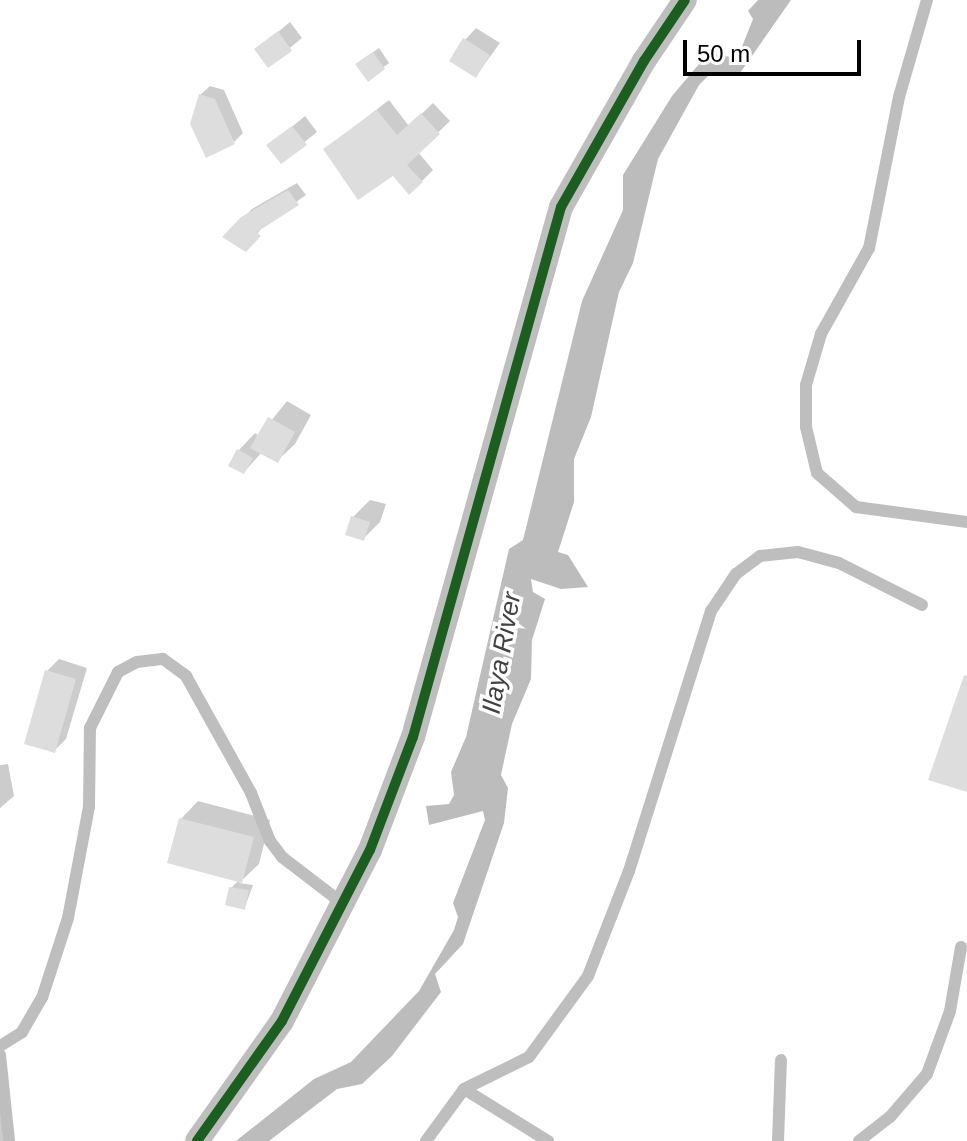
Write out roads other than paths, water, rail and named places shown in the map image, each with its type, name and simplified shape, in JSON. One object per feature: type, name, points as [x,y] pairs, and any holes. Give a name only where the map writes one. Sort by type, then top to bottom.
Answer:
[{"type":"street","points":[[197,1141],[261,1055],[370,850],[413,737],[561,207],[644,61],[685,0]]},
{"type":"lane","points":[[927,0],[899,97],[869,248],[821,334],[806,385],[806,427],[817,473],[856,507],[967,522]]},
{"type":"lane","points":[[426,1141],[464,1089],[529,1057],[588,976],[629,871],[711,611],[736,574],[760,556],[798,552],[839,563],[922,605]]},
{"type":"lane","points":[[0,1046],[22,1032],[42,998],[68,918],[89,807],[90,728],[118,672],[137,662],[163,659],[186,676],[251,793],[270,841],[282,857],[342,903]]},
{"type":"lane","points":[[859,1141],[890,1117],[927,1074],[950,1011],[961,947]]},
{"type":"lane","points":[[0,1055],[9,1141]]},
{"type":"lane","points":[[778,1141],[781,1060]]},
{"type":"lane","points":[[464,1089],[548,1141]]},
{"type":"water","name":"Ilaya River","points":[[758,0],[791,0],[740,73],[709,75],[699,85],[658,159],[633,263],[619,292],[591,417],[574,459],[574,502],[558,552],[568,555],[588,587],[561,589],[531,579],[533,592],[545,599],[532,640],[531,679],[512,724],[501,775],[508,788],[504,823],[463,944],[435,974],[441,992],[392,1056],[362,1084],[337,1089],[269,1141],[236,1141],[314,1079],[351,1062],[419,991],[454,930],[458,917],[453,903],[485,820],[483,811],[429,825],[426,806],[449,804],[454,795],[451,772],[466,737],[509,549],[523,540],[582,301],[623,210],[623,175],[672,96],[699,64],[714,54],[731,57],[741,49],[753,19],[748,11]]}]
